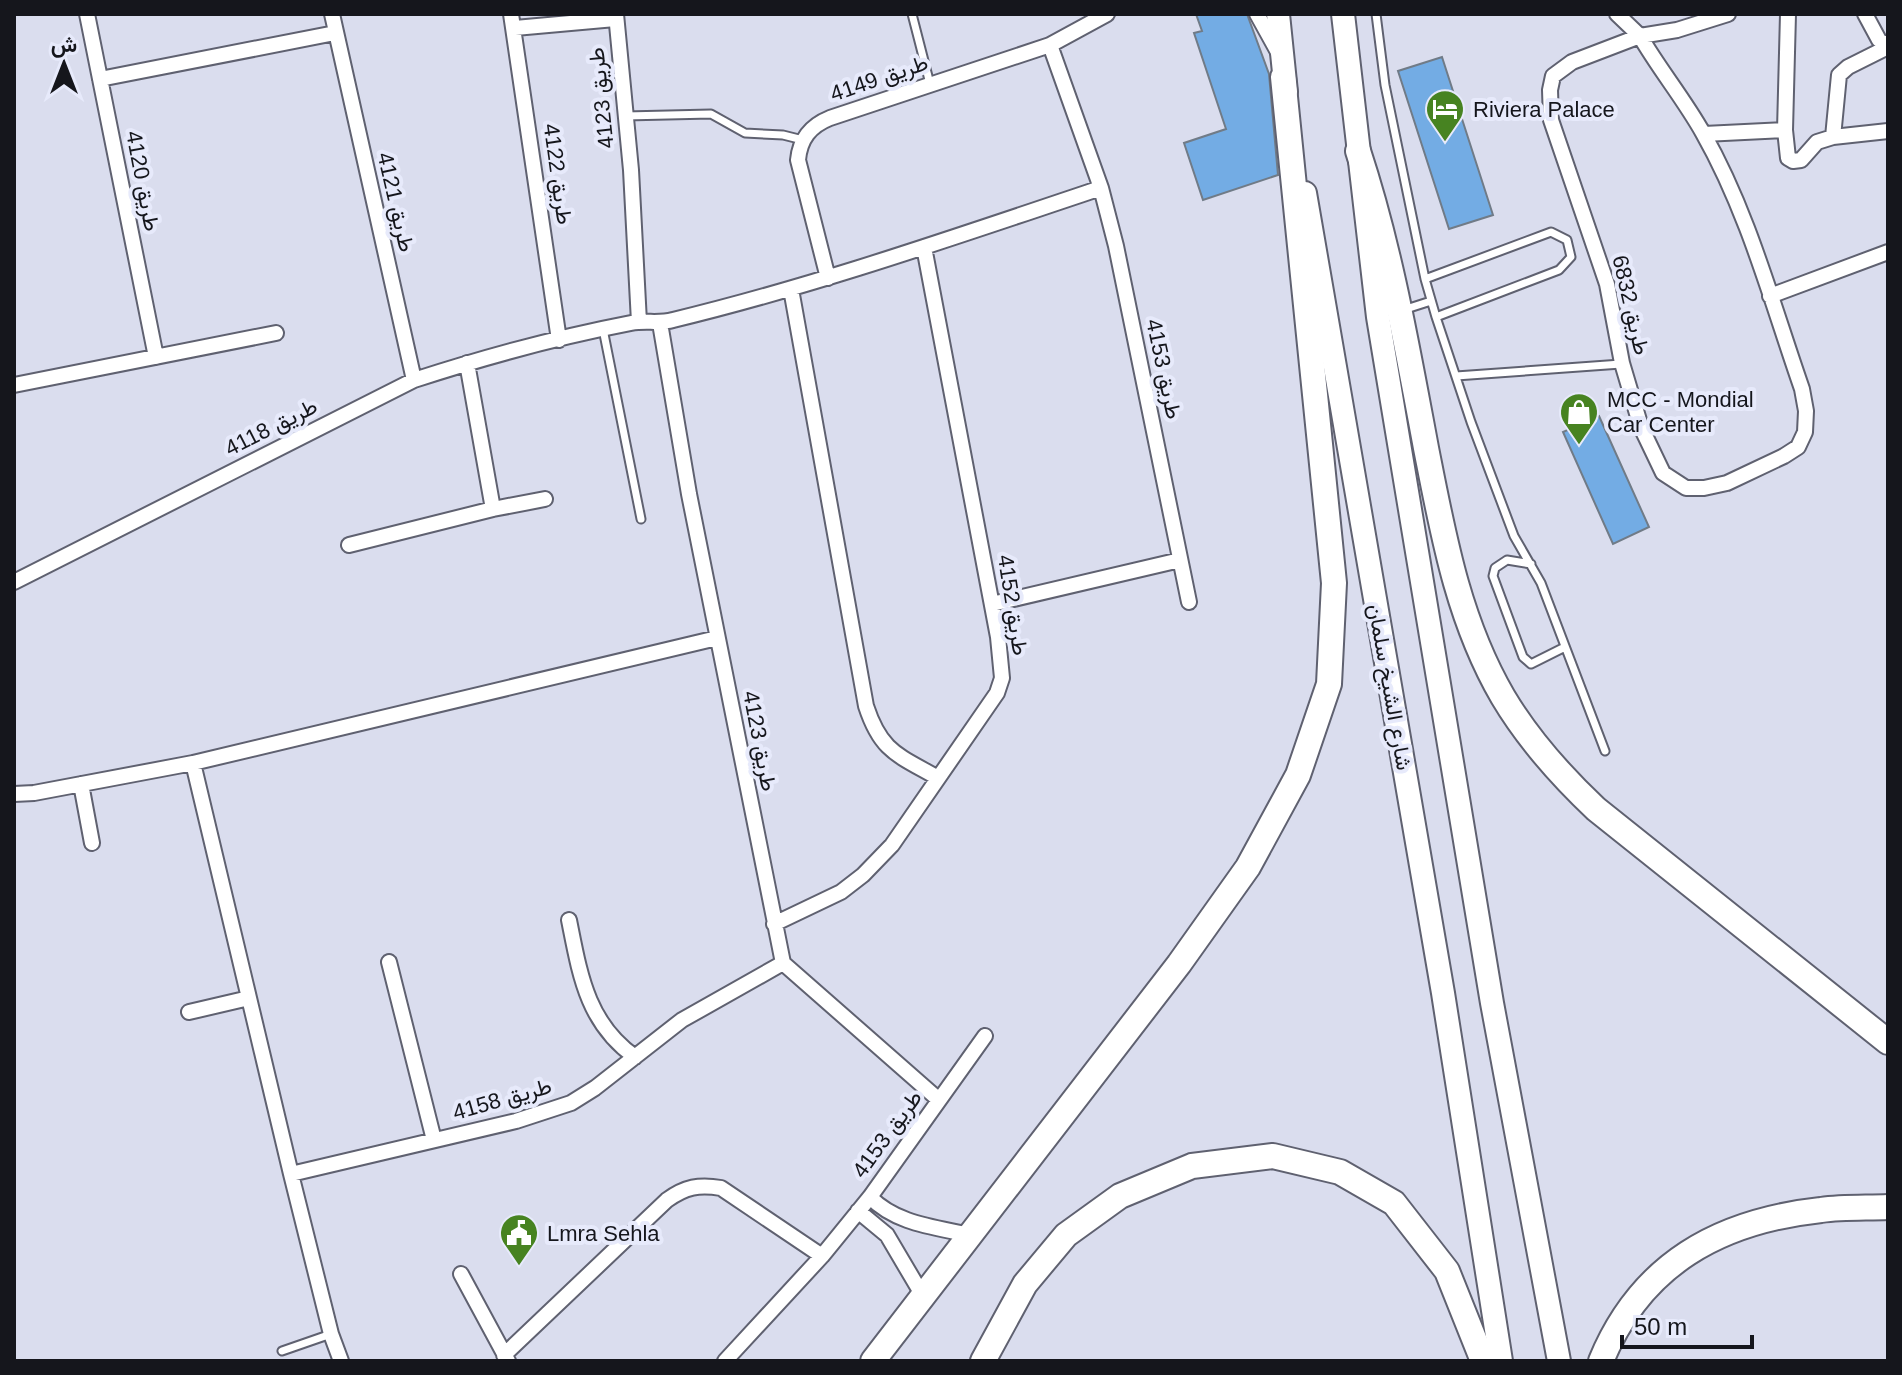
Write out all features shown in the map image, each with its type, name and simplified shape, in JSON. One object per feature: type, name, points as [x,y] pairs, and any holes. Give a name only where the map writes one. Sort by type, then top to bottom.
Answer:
[{"type":"highway","points":[[873,1361],[1179,964],[1248,867],[1298,775],[1329,684],[1334,583],[1282,68]]},
{"type":"highway","points":[[1358,151],[1386,242],[1389,314],[1453,577],[1487,666],[1518,720],[1554,767],[1596,809],[1888,1042]]},
{"type":"highway","points":[[983,1361],[1025,1284],[1066,1235],[1120,1196],[1192,1166],[1273,1156],[1340,1172],[1394,1203],[1447,1271],[1483,1361]]},
{"type":"highway","points":[[1601,1361],[1622,1319],[1664,1269],[1702,1243],[1765,1220],[1821,1210],[1888,1207]]},
{"type":"main road","name":"شارع الشيخ سلمان","points":[[1278,14],[1282,68],[1440,977],[1501,1361]]},
{"type":"main road","points":[[1343,14],[1358,151]]},
{"type":"main road","points":[[1389,314],[1492,1003],[1559,1361]]},
{"type":"street","name":"طريق 4120","points":[[87,14],[156,357]]},
{"type":"street","name":"طريق 4121","points":[[332,14],[414,380]]},
{"type":"street","name":"طريق 4149","points":[[803,140],[819,123],[1050,45],[1107,14]]},
{"type":"street","points":[[1257,14],[1282,68]]},
{"type":"street","points":[[1617,14],[1640,36],[1677,30],[1728,14]]},
{"type":"street","points":[[1788,14],[1785,130],[1788,158],[1793,161],[1804,159],[1817,142],[1833,137],[1888,131]]},
{"type":"street","points":[[1833,137],[1839,75],[1888,46],[1879,40],[1865,14]]},
{"type":"street","points":[[513,21],[616,17]]},
{"type":"street","name":"طريق 4123","points":[[616,17],[639,322]]},
{"type":"street","name":"طريق 4122","points":[[513,21],[559,340]]},
{"type":"street","points":[[100,79],[335,33]]},
{"type":"street","name":"طريق 6832","points":[[1640,36],[1704,134],[1743,217],[1802,389],[1806,411],[1805,432],[1798,447],[1741,476],[1704,488],[1686,488],[1663,473],[1641,427],[1622,363],[1607,284],[1551,120],[1553,76],[1572,62],[1640,36]]},
{"type":"street","name":"طريق 4153","points":[[1050,45],[1101,188],[1116,246],[1189,602]]},
{"type":"street","points":[[1704,134],[1785,130]]},
{"type":"street","points":[[803,140],[799,150],[800,171],[828,278]]},
{"type":"street","points":[[559,340],[639,322],[660,323],[791,289],[1101,188]]},
{"type":"street","name":"طريق 4152","points":[[774,924],[841,892],[863,875],[892,845],[997,693],[1002,678],[992,604],[924,247]]},
{"type":"street","points":[[1770,296],[1888,252]]},
{"type":"street","points":[[791,289],[866,706],[879,740],[891,751],[938,778]]},
{"type":"street","name":"طريق 4123","points":[[660,323],[717,638],[783,963]]},
{"type":"street","points":[[14,385],[276,333]]},
{"type":"street","name":"طريق 4118","points":[[14,582],[414,380],[559,340]]},
{"type":"street","points":[[467,363],[493,509]]},
{"type":"street","points":[[349,545],[545,499]]},
{"type":"street","points":[[992,604],[1180,560]]},
{"type":"street","points":[[14,794],[193,763],[717,638]]},
{"type":"street","points":[[193,763],[291,1174],[331,1334],[341,1361]]},
{"type":"street","points":[[81,784],[92,843]]},
{"type":"street","points":[[569,920],[579,969],[603,1028],[616,1044],[635,1057]]},
{"type":"street","points":[[389,962],[434,1140]]},
{"type":"street","points":[[783,963],[939,1100]]},
{"type":"street","name":"طريق 4158","points":[[291,1174],[544,1114],[571,1103],[704,1006],[783,963]]},
{"type":"street","points":[[189,1012],[249,998]]},
{"type":"street","name":"طريق 4153","points":[[725,1361],[822,1256],[870,1197],[985,1036]]},
{"type":"street","points":[[461,1274],[506,1358],[667,1200],[692,1186],[721,1188],[822,1256]]},
{"type":"street","points":[[870,1197],[901,1219],[970,1235]]},
{"type":"street","points":[[858,1211],[887,1235],[923,1296]]},
{"type":"lane","points":[[912,14],[930,84]]},
{"type":"lane","points":[[1376,14],[1385,85],[1431,301],[1514,536],[1545,593],[1605,751]]},
{"type":"lane","points":[[625,116],[711,114],[745,133],[783,135],[803,140]]},
{"type":"lane","points":[[1425,279],[1551,232],[1567,240],[1571,248],[1567,265],[1559,270],[1436,317]]},
{"type":"lane","points":[[1389,314],[1431,301]]},
{"type":"lane","points":[[603,329],[641,519]]},
{"type":"lane","points":[[1456,376],[1622,363]]},
{"type":"lane","points":[[1531,564],[1507,560],[1495,568],[1493,576],[1523,657],[1526,662],[1537,663],[1565,647]]},
{"type":"lane","points":[[282,1351],[331,1334]]},
{"type":"building","points":[[1196,14],[1247,14],[1269,74],[1278,175],[1203,200],[1184,143],[1226,129],[1194,33],[1202,31]]},
{"type":"building","name":"Riviera Palace","points":[[1442,57],[1493,215],[1449,229],[1398,71]]},
{"type":"building","points":[[1599,416],[1649,527],[1613,544],[1563,432]]},
{"type":"place","name":"Riviera Palace","points":[[1445,143]]},
{"type":"place","name":"MCC - Mondial Car Center","points":[[1579,446]]},
{"type":"place","name":"Lmra Sehla","points":[[519,1267]]}]
